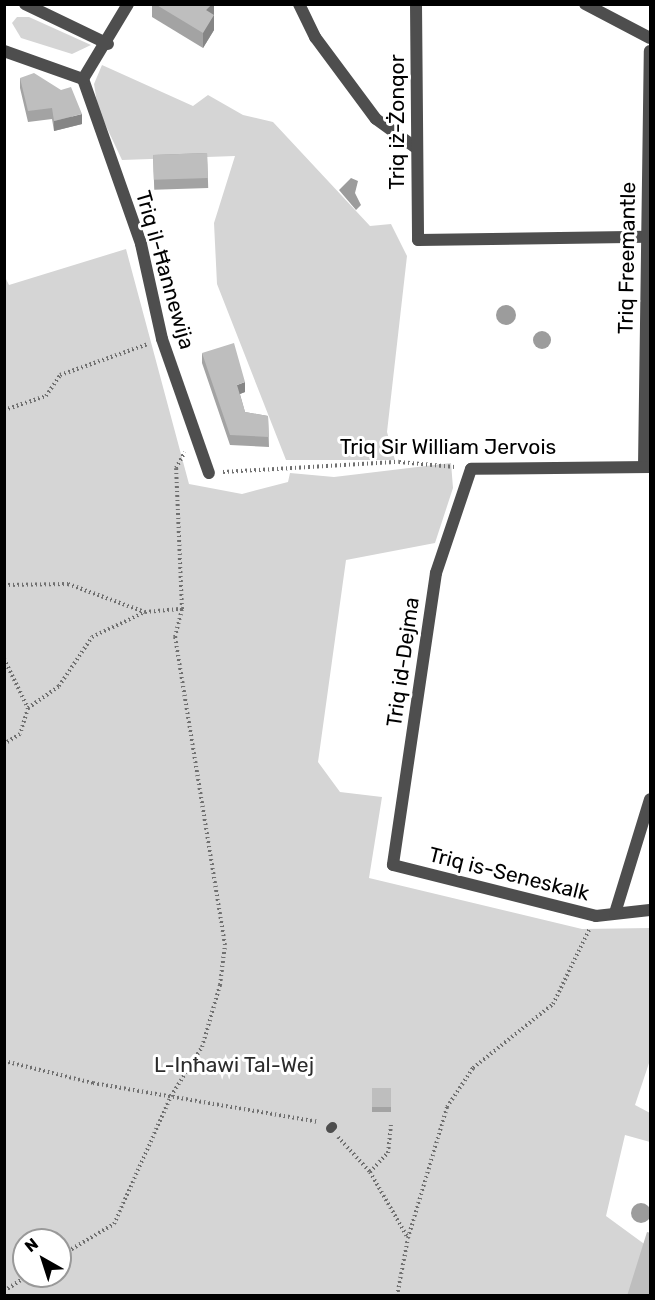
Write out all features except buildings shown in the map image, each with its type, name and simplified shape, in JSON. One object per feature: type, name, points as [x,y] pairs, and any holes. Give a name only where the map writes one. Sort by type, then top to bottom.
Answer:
[{"type":"street","points":[[25,4],[108,44]]},
{"type":"street","points":[[4,51],[83,79],[108,44],[128,4]]},
{"type":"street","points":[[299,4],[315,37],[376,119],[415,147]]},
{"type":"street","name":"Triq iż-Żonqor","points":[[416,4],[415,147],[418,240],[646,237]]},
{"type":"street","points":[[585,4],[651,38]]},
{"type":"street","name":"Triq Freemantle","points":[[647,467],[646,237],[651,51]]},
{"type":"street","name":"Triq il-Ħannewija","points":[[83,79],[141,244],[162,339],[209,473]]},
{"type":"street","name":"Triq Sir William Jervois","points":[[471,469],[647,467]]},
{"type":"street","name":"Triq id-Dejma","points":[[393,865],[436,573],[471,469]]},
{"type":"street","points":[[615,913],[651,799]]},
{"type":"street","name":"Triq is-Seneskalk","points":[[393,865],[596,916],[651,910]]},
{"type":"path","points":[[4,410],[46,396],[60,375],[162,339]]},
{"type":"path","points":[[72,1249],[114,1224],[171,1096],[202,1047],[225,945],[175,637],[182,609],[176,468],[195,432]]},
{"type":"path","name":"Triq Sir William Jervois","points":[[209,473],[399,462],[471,469]]},
{"type":"path","points":[[4,585],[69,584],[145,612]]},
{"type":"path","points":[[4,744],[20,734],[28,708],[59,686],[92,636],[145,612],[182,609]]},
{"type":"path","points":[[4,659],[28,708]]},
{"type":"path","points":[[397,1296],[408,1238],[447,1107],[473,1068],[553,1004],[596,916]]},
{"type":"path","points":[[4,1061],[171,1096],[324,1122],[370,1172],[408,1238]]},
{"type":"path","points":[[370,1172],[388,1153],[391,1124]]},
{"type":"green space","points":[[17,17],[29,17],[91,45],[72,54],[21,38],[12,23]]},
{"type":"green space","points":[[102,65],[193,106],[208,95],[243,115],[273,122],[370,226],[391,224],[407,256],[387,432],[395,460],[286,460],[217,284],[214,223],[235,156],[122,160],[98,109],[94,84]]},
{"type":"green space","name":"L-Inħawi Tal-Wej","points":[[126,249],[189,484],[242,494],[288,482],[290,473],[334,477],[451,463],[453,488],[435,543],[346,560],[318,762],[340,792],[382,797],[369,878],[582,929],[650,928],[650,1060],[635,1105],[650,1113],[650,1142],[625,1135],[606,1216],[647,1246],[632,1295],[5,1295],[4,275],[9,285]]},
{"type":"shaded area","points":[[351,178],[358,181],[355,193],[361,205],[356,210],[339,190]]},
{"type":"shaded area","points":[[502,305],[510,305],[516,311],[516,319],[510,325],[502,325],[496,319],[496,311]]},
{"type":"shaded area","points":[[538,331],[546,331],[551,336],[549,347],[538,349],[533,344],[533,336]]},
{"type":"shaded area","points":[[637,1203],[645,1203],[651,1209],[651,1217],[645,1223],[637,1223],[631,1217],[631,1209]]}]
